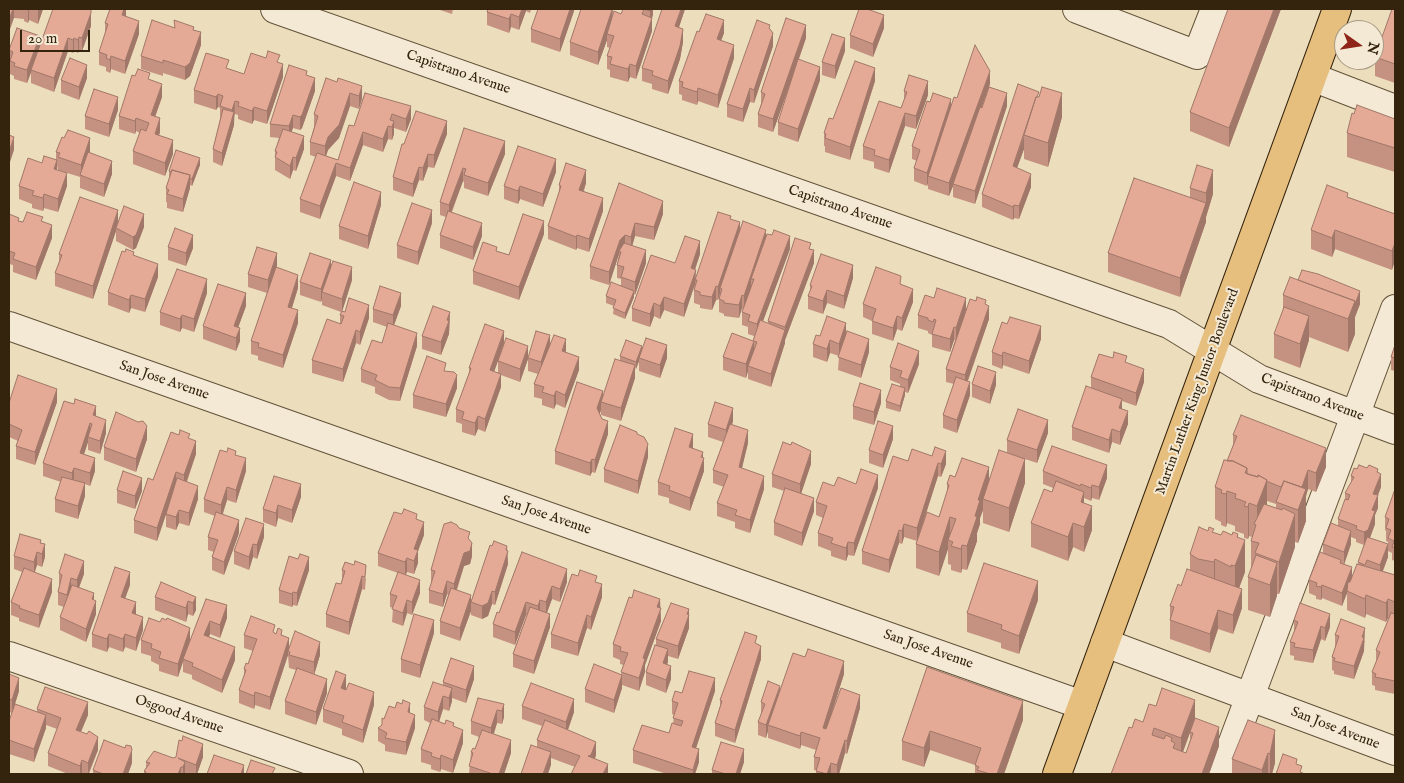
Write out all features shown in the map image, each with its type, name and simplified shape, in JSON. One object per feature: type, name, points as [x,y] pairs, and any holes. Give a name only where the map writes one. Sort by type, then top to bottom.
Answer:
[{"type":"main road","name":"Martin Luther King Junior Boulevard","points":[[1057,774],[1337,9]]},
{"type":"street","name":"Capistrano Avenue","points":[[275,9],[1169,324],[1259,379],[1395,430]]},
{"type":"street","points":[[1076,9],[1197,55],[1215,9]]},
{"type":"street","points":[[1312,78],[1395,109]]},
{"type":"street","points":[[1221,774],[1395,309]]},
{"type":"street","name":"San Jose Avenue","points":[[9,326],[1082,705]]},
{"type":"street","name":"San Jose Avenue","points":[[1105,643],[1395,751]]},
{"type":"street","name":"Osgood Avenue","points":[[9,656],[349,774]]},
{"type":"building","points":[[9,9],[13,9],[9,19]]},
{"type":"building","points":[[53,9],[91,9],[82,38],[79,37],[78,40],[74,38],[73,40],[68,38],[54,78],[31,70]]},
{"type":"building","points":[[110,9],[124,9],[122,15],[139,21],[125,61],[111,56],[110,60],[106,58],[107,55],[99,52],[108,24],[105,23]]},
{"type":"building","points":[[488,9],[522,9],[519,17],[511,14],[509,19],[487,12]]},
{"type":"building","points":[[538,9],[570,9],[560,39],[531,29]]},
{"type":"building","points":[[581,9],[612,10],[598,52],[570,42]]},
{"type":"building","points":[[623,9],[644,9],[642,14],[652,18],[636,66],[630,64],[628,69],[610,64],[612,57],[607,56],[614,36],[607,34],[614,11],[621,14]]},
{"type":"building","points":[[662,9],[681,9],[675,26],[683,29],[680,46],[668,81],[652,75],[653,71],[642,68]]},
{"type":"building","points":[[859,9],[867,9],[884,15],[873,44],[850,35]]},
{"type":"building","points":[[1228,9],[1274,9],[1229,128],[1190,112]]},
{"type":"building","points":[[1392,9],[1395,9],[1395,64],[1384,60],[1384,32]]},
{"type":"building","points":[[706,14],[724,20],[717,39],[734,45],[718,95],[698,88],[697,92],[682,87],[683,82],[679,81],[697,31],[699,32]]},
{"type":"building","points":[[786,18],[806,25],[773,119],[758,114],[765,94],[761,92]]},
{"type":"building","points":[[152,20],[175,28],[174,20],[194,27],[193,30],[201,32],[190,63],[185,67],[141,56]]},
{"type":"building","points":[[757,20],[770,25],[769,28],[773,33],[754,90],[750,88],[743,109],[727,104]]},
{"type":"building","points":[[17,28],[40,36],[27,70],[14,66],[15,63],[10,61],[13,52],[9,50]]},
{"type":"building","points":[[832,34],[845,38],[835,66],[822,62]]},
{"type":"building","points":[[975,45],[990,71],[949,183],[928,176],[954,97],[957,98]]},
{"type":"building","points":[[268,51],[280,55],[277,62],[283,64],[267,111],[254,107],[252,111],[238,106],[239,102],[235,101],[232,110],[220,106],[223,96],[218,94],[216,97],[194,90],[206,53],[229,60],[226,68],[244,74],[251,53],[266,58]]},
{"type":"building","points":[[70,58],[87,65],[79,87],[61,80]]},
{"type":"building","points":[[798,59],[820,67],[798,129],[778,122]]},
{"type":"building","points":[[855,61],[875,68],[850,147],[825,138],[826,134],[824,133],[829,118],[833,119]]},
{"type":"building","points":[[289,65],[307,71],[306,75],[315,78],[302,115],[300,117],[293,115],[289,126],[270,124]]},
{"type":"building","points":[[138,69],[150,73],[148,79],[162,84],[151,115],[160,118],[155,134],[173,140],[165,163],[133,151],[141,129],[146,131],[149,123],[136,118],[135,121],[119,116],[132,75],[135,76]]},
{"type":"building","points":[[909,75],[928,81],[916,116],[905,113],[889,160],[874,155],[875,150],[863,146],[879,101],[901,108],[907,92],[904,91]]},
{"type":"building","points":[[326,78],[337,82],[338,78],[362,86],[359,96],[350,93],[339,125],[328,137],[325,146],[310,142],[318,116],[314,114]]},
{"type":"building","points":[[1018,84],[1039,92],[1013,166],[1031,174],[1019,206],[1014,205],[1013,207],[982,194]]},
{"type":"building","points":[[989,87],[1007,93],[975,191],[953,184]]},
{"type":"building","points":[[1042,87],[1062,93],[1048,143],[1024,135],[1036,97],[1039,97]]},
{"type":"building","points":[[94,89],[118,97],[109,124],[85,116]]},
{"type":"building","points":[[365,93],[411,106],[406,119],[392,114],[390,120],[394,121],[392,127],[388,126],[383,139],[363,132],[350,168],[336,163],[320,206],[300,199],[317,153],[338,160],[349,125],[354,126]]},
{"type":"building","points":[[933,93],[951,99],[927,173],[914,168],[920,150],[912,146],[927,101],[930,102]]},
{"type":"building","points":[[1357,105],[1395,119],[1395,148],[1347,133],[1352,113],[1354,114]]},
{"type":"building","points":[[223,109],[234,112],[222,153],[213,149]]},
{"type":"building","points":[[416,111],[447,121],[434,155],[428,154],[423,168],[419,167],[413,184],[393,177],[402,144],[404,144]]},
{"type":"building","points":[[464,128],[505,141],[488,183],[464,175],[466,169],[463,168],[449,205],[440,202]]},
{"type":"building","points":[[283,129],[304,136],[296,158],[293,157],[290,166],[275,157],[277,152],[275,151]]},
{"type":"building","points":[[68,130],[90,138],[81,165],[58,157],[60,153],[56,152],[62,137],[64,138]]},
{"type":"building","points":[[9,135],[14,137],[9,152]]},
{"type":"building","points":[[518,146],[556,159],[543,194],[520,186],[518,191],[504,186]]},
{"type":"building","points":[[176,150],[200,158],[192,179],[190,179],[190,175],[172,170],[171,172],[169,171]]},
{"type":"building","points":[[88,152],[112,161],[104,184],[80,175]]},
{"type":"building","points":[[44,156],[57,160],[54,169],[67,173],[58,199],[44,194],[43,198],[32,195],[34,191],[19,186],[28,158],[42,163]]},
{"type":"building","points":[[566,163],[586,170],[579,190],[603,198],[589,239],[577,235],[576,237],[548,226],[561,186],[559,185]]},
{"type":"building","points":[[1197,165],[1213,170],[1206,193],[1190,188]]},
{"type":"building","points":[[172,170],[190,175],[183,199],[167,194],[169,190],[166,188]]},
{"type":"building","points":[[1134,178],[1206,203],[1180,278],[1108,253]]},
{"type":"building","points":[[354,182],[381,192],[368,236],[339,226]]},
{"type":"building","points":[[619,183],[663,201],[654,227],[635,223],[631,237],[625,235],[620,240],[609,272],[590,266]]},
{"type":"building","points":[[1327,185],[1348,193],[1347,197],[1395,214],[1395,243],[1392,251],[1335,230],[1332,238],[1311,230]]},
{"type":"building","points":[[80,197],[118,210],[93,286],[55,273],[62,255],[59,254]]},
{"type":"building","points":[[412,203],[432,210],[418,252],[397,245]]},
{"type":"building","points":[[124,206],[144,214],[136,235],[133,237],[116,228]]},
{"type":"building","points":[[448,211],[482,223],[473,247],[440,235]]},
{"type":"building","points":[[27,212],[43,217],[41,221],[52,225],[36,267],[13,259],[15,253],[9,251],[9,214],[19,218],[18,221],[23,222]]},
{"type":"building","points":[[718,212],[731,216],[730,219],[740,222],[718,287],[716,286],[712,297],[700,295],[700,292],[694,290],[697,280],[695,280]]},
{"type":"building","points":[[523,214],[544,221],[519,287],[473,271],[483,242],[497,247],[496,251],[509,255]]},
{"type":"building","points":[[743,221],[766,230],[744,296],[742,295],[739,305],[724,303],[724,301],[719,299],[722,289],[720,288]]},
{"type":"building","points":[[175,228],[193,235],[186,253],[168,247]]},
{"type":"building","points":[[774,230],[790,236],[757,324],[748,321],[750,315],[742,312],[754,279],[751,279],[767,234],[772,235]]},
{"type":"building","points":[[685,236],[700,241],[691,268],[696,270],[684,304],[664,297],[660,306],[654,303],[650,314],[632,308],[651,255],[675,263]]},
{"type":"building","points":[[795,238],[811,243],[809,249],[814,250],[785,327],[768,321]]},
{"type":"building","points":[[624,243],[646,250],[635,282],[621,277],[624,267],[617,265],[621,252],[619,251]]},
{"type":"building","points":[[257,247],[277,253],[268,280],[248,274]]},
{"type":"building","points":[[126,249],[134,252],[133,255],[158,264],[145,299],[131,295],[129,300],[108,292],[122,251],[125,252]]},
{"type":"building","points":[[310,253],[331,260],[321,289],[300,282]]},
{"type":"building","points":[[821,254],[853,265],[844,296],[827,290],[823,301],[808,296]]},
{"type":"building","points":[[333,261],[352,267],[342,299],[322,292]]},
{"type":"building","points":[[276,267],[298,275],[288,307],[298,310],[283,355],[258,347],[259,343],[251,341]]},
{"type":"building","points":[[876,267],[901,276],[900,284],[913,289],[902,318],[897,316],[893,328],[872,321],[876,309],[863,304]]},
{"type":"building","points":[[177,269],[207,279],[194,319],[182,315],[180,319],[160,312]]},
{"type":"building","points":[[1302,270],[1318,274],[1360,291],[1355,304],[1355,301],[1298,280]]},
{"type":"building","points":[[1290,277],[1355,301],[1348,319],[1283,295]]},
{"type":"building","points":[[611,282],[634,291],[625,313],[613,308],[616,300],[606,296]]},
{"type":"building","points":[[218,284],[246,293],[234,326],[240,328],[236,338],[203,326]]},
{"type":"building","points":[[380,286],[401,293],[393,315],[373,309]]},
{"type":"building","points":[[937,288],[966,298],[956,328],[954,327],[950,339],[932,334],[936,320],[934,319],[933,322],[928,320],[928,318],[918,315],[925,295],[934,298]]},
{"type":"building","points":[[977,297],[986,300],[985,304],[989,306],[965,375],[946,369],[970,299],[976,301]]},
{"type":"building","points":[[349,298],[369,305],[360,332],[356,330],[343,369],[312,360],[327,319],[341,324],[344,316],[340,315],[342,311],[345,312]]},
{"type":"building","points":[[433,306],[450,312],[447,320],[449,321],[441,342],[422,336]]},
{"type":"building","points":[[1284,307],[1309,316],[1300,344],[1274,334]]},
{"type":"building","points":[[827,316],[846,323],[839,344],[830,340],[827,349],[813,344],[816,335],[820,336]]},
{"type":"building","points":[[1010,317],[1041,326],[1029,361],[1003,352],[1002,356],[992,352],[1002,322],[1007,324]]},
{"type":"building","points":[[760,320],[785,330],[771,374],[748,366],[757,342],[754,341],[746,364],[723,357],[732,333],[753,341]]},
{"type":"building","points":[[388,323],[417,333],[400,388],[389,387],[375,380],[377,375],[361,369],[372,340],[382,343]]},
{"type":"building","points":[[485,324],[504,331],[490,370],[501,374],[485,419],[478,416],[475,423],[462,419],[464,412],[456,409]]},
{"type":"building","points":[[536,331],[550,335],[541,362],[528,358]]},
{"type":"building","points":[[847,331],[869,339],[861,365],[838,357]]},
{"type":"building","points":[[554,335],[566,339],[562,351],[579,357],[565,395],[556,391],[554,396],[542,392],[544,387],[534,384]]},
{"type":"building","points":[[506,338],[528,346],[520,369],[498,361]]},
{"type":"building","points":[[646,338],[667,345],[660,365],[639,358]]},
{"type":"building","points":[[626,340],[642,346],[636,362],[620,356]]},
{"type":"building","points":[[898,343],[919,351],[908,380],[900,377],[902,371],[890,367]]},
{"type":"building","points":[[1395,345],[1395,358],[1391,357]]},
{"type":"building","points":[[1114,352],[1127,356],[1125,362],[1144,369],[1136,393],[1091,377],[1099,354],[1113,358]]},
{"type":"building","points":[[427,356],[446,363],[444,371],[454,372],[457,375],[446,404],[413,395]]},
{"type":"building","points":[[615,359],[635,365],[621,408],[601,402]]},
{"type":"building","points":[[978,366],[996,372],[990,391],[972,384]]},
{"type":"building","points":[[18,375],[57,389],[35,452],[16,446],[22,430],[9,424],[9,403]]},
{"type":"building","points":[[956,377],[970,382],[957,420],[943,415]]},
{"type":"building","points":[[577,382],[603,391],[597,408],[602,419],[608,421],[595,460],[592,459],[590,463],[555,451]]},
{"type":"building","points":[[860,383],[881,390],[874,412],[853,406]]},
{"type":"building","points":[[892,384],[905,388],[900,406],[886,401]]},
{"type":"building","points":[[1086,386],[1122,399],[1119,408],[1128,411],[1120,432],[1112,429],[1109,440],[1072,427]]},
{"type":"building","points":[[75,399],[96,406],[93,415],[106,420],[100,441],[88,437],[92,424],[90,423],[80,453],[95,458],[90,473],[74,468],[72,473],[43,463],[64,401],[74,404]]},
{"type":"building","points":[[715,402],[733,408],[726,430],[708,424]]},
{"type":"building","points":[[1018,409],[1048,420],[1037,450],[1007,440]]},
{"type":"building","points":[[116,412],[138,422],[143,421],[147,426],[136,459],[104,447]]},
{"type":"building","points":[[1241,415],[1326,448],[1316,473],[1308,470],[1302,487],[1284,481],[1281,487],[1266,481],[1258,475],[1258,477],[1247,474],[1247,468],[1233,461],[1227,461],[1237,436],[1233,435]]},
{"type":"building","points":[[878,421],[893,426],[883,455],[869,450]]},
{"type":"building","points":[[730,424],[748,430],[739,467],[764,476],[750,520],[735,515],[737,510],[717,503],[728,475],[713,470]]},
{"type":"building","points":[[620,425],[637,432],[637,434],[644,437],[648,444],[638,481],[604,469]]},
{"type":"building","points":[[675,428],[693,434],[689,447],[703,452],[701,457],[704,458],[690,498],[669,490],[670,486],[658,482]]},
{"type":"building","points":[[180,430],[190,434],[188,438],[196,441],[184,475],[176,472],[157,528],[134,520],[148,478],[153,480],[171,432],[179,435]]},
{"type":"building","points":[[783,442],[791,445],[792,442],[811,451],[800,484],[772,474]]},
{"type":"building","points":[[1052,446],[1107,465],[1099,487],[1092,485],[1091,488],[1081,484],[1080,486],[1043,471]]},
{"type":"building","points":[[935,447],[946,451],[941,464],[938,463],[917,528],[904,524],[902,531],[899,530],[889,560],[862,551],[893,456],[908,461],[912,449],[932,456]]},
{"type":"building","points":[[228,448],[236,451],[235,455],[246,458],[236,490],[227,487],[221,505],[204,499],[220,450],[227,452]]},
{"type":"building","points":[[999,450],[1025,459],[1009,508],[983,499]]},
{"type":"building","points":[[962,458],[989,467],[978,500],[980,500],[975,516],[977,517],[967,546],[962,545],[961,549],[951,546],[953,542],[948,540],[956,519],[950,517],[939,552],[916,544],[927,512],[939,517],[949,485],[947,484],[950,475],[955,477]]},
{"type":"building","points":[[1224,460],[1233,461],[1247,468],[1245,473],[1258,477],[1258,475],[1267,480],[1257,506],[1249,503],[1248,507],[1244,506],[1246,502],[1235,498],[1236,494],[1227,491],[1226,494],[1221,493],[1222,490],[1215,487]]},
{"type":"building","points":[[1359,465],[1367,468],[1369,465],[1378,469],[1377,472],[1381,474],[1373,494],[1378,495],[1372,510],[1375,511],[1368,530],[1364,532],[1356,529],[1357,526],[1338,519],[1345,499],[1348,500],[1350,495],[1345,493],[1354,477],[1351,476],[1354,468],[1357,469]]},
{"type":"building","points":[[861,469],[878,475],[854,543],[848,542],[846,548],[831,543],[833,538],[818,533],[827,506],[816,502],[823,482],[834,486],[838,477],[856,484]]},
{"type":"building","points":[[123,471],[142,478],[135,496],[117,490]]},
{"type":"building","points":[[274,476],[301,484],[292,510],[278,505],[276,513],[263,509]]},
{"type":"building","points":[[62,477],[85,483],[78,506],[55,499]]},
{"type":"building","points":[[177,478],[198,486],[189,513],[179,510],[176,517],[166,514]]},
{"type":"building","points":[[1056,481],[1084,492],[1081,502],[1092,506],[1084,527],[1073,523],[1068,537],[1031,523],[1044,489],[1052,492]]},
{"type":"building","points":[[1284,481],[1306,489],[1298,510],[1276,502]]},
{"type":"building","points":[[785,488],[814,498],[802,533],[774,522]]},
{"type":"building","points":[[1395,489],[1395,548],[1392,547],[1394,541],[1388,538],[1391,530],[1386,528],[1389,519],[1385,517]]},
{"type":"building","points":[[1264,504],[1282,510],[1283,508],[1295,514],[1279,562],[1255,553],[1259,543],[1251,541],[1256,525],[1254,524]]},
{"type":"building","points":[[404,509],[417,514],[416,519],[424,522],[414,549],[418,550],[414,561],[407,558],[405,562],[378,553],[394,512],[402,514]]},
{"type":"building","points":[[216,512],[239,520],[224,562],[212,557],[218,540],[208,537]]},
{"type":"building","points":[[246,518],[264,524],[257,545],[253,544],[249,557],[234,551]]},
{"type":"building","points":[[451,522],[459,528],[470,532],[468,538],[472,543],[470,551],[464,553],[454,584],[447,581],[443,594],[429,590],[435,571],[431,570],[444,524]]},
{"type":"building","points":[[1331,523],[1351,531],[1344,552],[1323,544]]},
{"type":"building","points":[[1199,527],[1208,531],[1209,527],[1214,529],[1212,532],[1221,535],[1223,531],[1232,535],[1233,532],[1238,534],[1237,537],[1245,540],[1235,566],[1231,565],[1231,567],[1215,559],[1214,562],[1198,559],[1190,554]]},
{"type":"building","points":[[20,534],[41,540],[40,543],[45,544],[42,554],[37,552],[34,562],[14,556]]},
{"type":"building","points":[[1367,537],[1388,544],[1380,565],[1367,560],[1365,565],[1358,562]]},
{"type":"building","points":[[494,541],[507,546],[506,550],[508,551],[495,592],[492,591],[488,603],[482,606],[471,602],[490,545],[492,546]]},
{"type":"building","points":[[522,552],[567,569],[560,589],[552,586],[546,602],[540,600],[538,606],[526,602],[515,632],[493,624]]},
{"type":"building","points":[[1320,552],[1341,560],[1340,563],[1352,567],[1342,593],[1322,585],[1321,587],[1316,586],[1317,583],[1309,580]]},
{"type":"building","points":[[65,554],[84,561],[77,580],[71,578],[67,595],[58,592],[62,575],[59,573]]},
{"type":"building","points":[[300,554],[309,557],[297,593],[293,592],[292,594],[279,590],[289,556],[298,559]]},
{"type":"building","points":[[1256,555],[1277,563],[1270,585],[1248,577]]},
{"type":"building","points":[[355,561],[366,565],[365,577],[362,576],[349,622],[326,614],[336,583],[341,584],[345,571],[342,570],[345,562],[354,565]]},
{"type":"building","points":[[984,563],[1038,581],[1019,636],[1001,629],[1002,625],[967,613]]},
{"type":"building","points":[[1357,564],[1395,575],[1395,602],[1388,599],[1386,603],[1366,595],[1365,599],[1347,591],[1348,582],[1350,582]]},
{"type":"building","points":[[115,567],[130,572],[121,597],[136,602],[132,613],[143,617],[136,638],[125,634],[123,639],[109,634],[107,639],[92,634]]},
{"type":"building","points":[[24,568],[52,579],[39,615],[19,608],[20,606],[11,602]]},
{"type":"building","points":[[1187,569],[1242,589],[1233,615],[1218,610],[1210,634],[1170,620],[1174,607],[1170,606],[1178,584],[1181,586]]},
{"type":"building","points":[[580,570],[597,576],[595,582],[602,584],[591,617],[587,615],[578,643],[551,634],[572,574],[578,576]]},
{"type":"building","points":[[398,572],[420,580],[412,602],[407,600],[403,613],[392,609],[397,596],[390,594]]},
{"type":"building","points":[[161,582],[196,597],[193,603],[188,601],[186,608],[155,597]]},
{"type":"building","points":[[72,585],[94,593],[92,599],[96,601],[86,629],[60,617]]},
{"type":"building","points":[[451,588],[471,595],[460,628],[440,621]]},
{"type":"building","points":[[634,590],[660,599],[657,607],[661,608],[643,658],[645,659],[639,678],[621,672],[628,653],[620,651],[621,647],[613,644],[629,597],[632,598]]},
{"type":"building","points":[[206,599],[227,605],[220,625],[210,621],[204,635],[235,647],[222,680],[192,666],[193,663],[183,659]]},
{"type":"building","points":[[671,603],[689,609],[687,614],[689,615],[678,646],[656,639]]},
{"type":"building","points":[[1300,603],[1330,614],[1325,628],[1321,626],[1313,650],[1294,647],[1295,643],[1290,642],[1298,622],[1294,620]]},
{"type":"building","points":[[530,607],[550,614],[534,661],[513,654]]},
{"type":"building","points":[[1391,613],[1395,614],[1395,681],[1375,677],[1376,674],[1372,672],[1380,652],[1376,650]]},
{"type":"building","points":[[414,614],[434,620],[420,665],[401,659]]},
{"type":"building","points":[[251,616],[275,625],[273,632],[276,634],[278,628],[282,630],[281,635],[289,638],[270,697],[255,692],[254,696],[239,690],[246,670],[244,669],[246,663],[248,664],[257,639],[244,635]]},
{"type":"building","points":[[149,618],[160,622],[162,618],[166,620],[167,618],[190,628],[178,664],[159,658],[161,652],[151,648],[152,644],[141,640]]},
{"type":"building","points":[[1341,619],[1365,628],[1362,637],[1364,638],[1354,666],[1334,661],[1335,658],[1332,657],[1339,636],[1335,635]]},
{"type":"building","points":[[295,631],[320,642],[314,662],[289,655],[290,652],[288,651]]},
{"type":"building","points":[[745,632],[757,636],[755,643],[761,646],[735,730],[715,723],[722,701],[720,700]]},
{"type":"building","points":[[655,645],[668,649],[663,663],[671,666],[666,680],[646,672]]},
{"type":"building","points":[[808,649],[844,661],[823,728],[826,729],[841,688],[860,695],[847,741],[845,740],[837,765],[831,763],[827,774],[816,771],[820,758],[814,757],[820,738],[801,732],[800,736],[768,725],[793,653],[805,657]]},
{"type":"building","points":[[451,658],[474,666],[466,690],[443,682]]},
{"type":"building","points":[[594,664],[622,675],[614,700],[585,689]]},
{"type":"building","points":[[927,667],[1023,701],[997,774],[977,770],[979,767],[975,765],[981,748],[930,731],[924,748],[902,741]]},
{"type":"building","points":[[297,668],[327,679],[316,712],[285,701]]},
{"type":"building","points":[[336,671],[346,675],[341,688],[346,690],[349,683],[374,692],[363,730],[342,722],[344,716],[323,709]]},
{"type":"building","points":[[689,671],[715,678],[692,747],[699,749],[693,770],[633,750],[642,725],[669,733],[672,723],[681,726],[683,721],[673,718],[678,703],[672,701],[675,691],[682,693]]},
{"type":"building","points":[[9,674],[19,678],[12,700],[9,699]]},
{"type":"building","points":[[768,681],[780,686],[766,725],[758,722],[765,704],[761,702]]},
{"type":"building","points":[[433,682],[452,688],[449,698],[443,696],[438,712],[424,707]]},
{"type":"building","points":[[531,683],[574,699],[566,722],[522,706]]},
{"type":"building","points":[[45,687],[88,702],[76,730],[87,734],[89,731],[98,737],[88,763],[82,760],[80,766],[48,753],[61,718],[37,709]]},
{"type":"building","points":[[1162,688],[1195,700],[1181,738],[1154,728],[1152,735],[1164,739],[1166,735],[1172,738],[1171,741],[1175,743],[1173,748],[1186,753],[1193,733],[1190,732],[1195,718],[1219,727],[1202,774],[1111,774],[1129,727],[1132,728],[1135,719],[1143,722],[1149,704],[1156,706]]},
{"type":"building","points":[[478,698],[504,704],[502,711],[497,710],[491,728],[471,721]]},
{"type":"building","points":[[403,700],[410,703],[408,712],[415,715],[406,742],[385,738],[387,733],[378,728],[382,725],[382,718],[384,719],[389,706],[395,708],[397,702],[402,704]]},
{"type":"building","points":[[15,704],[46,715],[34,749],[9,740],[9,721]]},
{"type":"building","points":[[432,719],[445,724],[446,720],[454,723],[453,726],[463,730],[453,760],[441,755],[440,759],[431,756],[432,753],[421,749]]},
{"type":"building","points":[[545,720],[596,742],[591,755],[588,756],[608,764],[603,774],[571,774],[580,756],[537,740]]},
{"type":"building","points":[[1248,720],[1275,730],[1270,754],[1268,753],[1262,770],[1232,759]]},
{"type":"building","points":[[482,730],[511,740],[499,774],[493,774],[469,766],[473,753],[471,752],[473,748],[475,749]]},
{"type":"building","points":[[183,736],[203,744],[196,765],[178,758],[185,762],[178,774],[145,774],[146,772],[144,771],[150,763],[146,762],[154,751],[173,758],[176,757],[179,740],[182,741]]},
{"type":"building","points":[[104,740],[125,748],[126,745],[131,746],[132,750],[123,774],[103,774],[93,770]]},
{"type":"building","points":[[721,742],[744,749],[736,774],[726,774],[712,770]]},
{"type":"building","points":[[531,745],[551,752],[543,774],[521,774]]},
{"type":"building","points":[[1283,754],[1297,759],[1296,764],[1302,766],[1300,772],[1305,774],[1276,774]]},
{"type":"building","points":[[214,755],[244,765],[241,774],[207,774]]},
{"type":"building","points":[[251,760],[275,768],[272,774],[246,774]]}]
